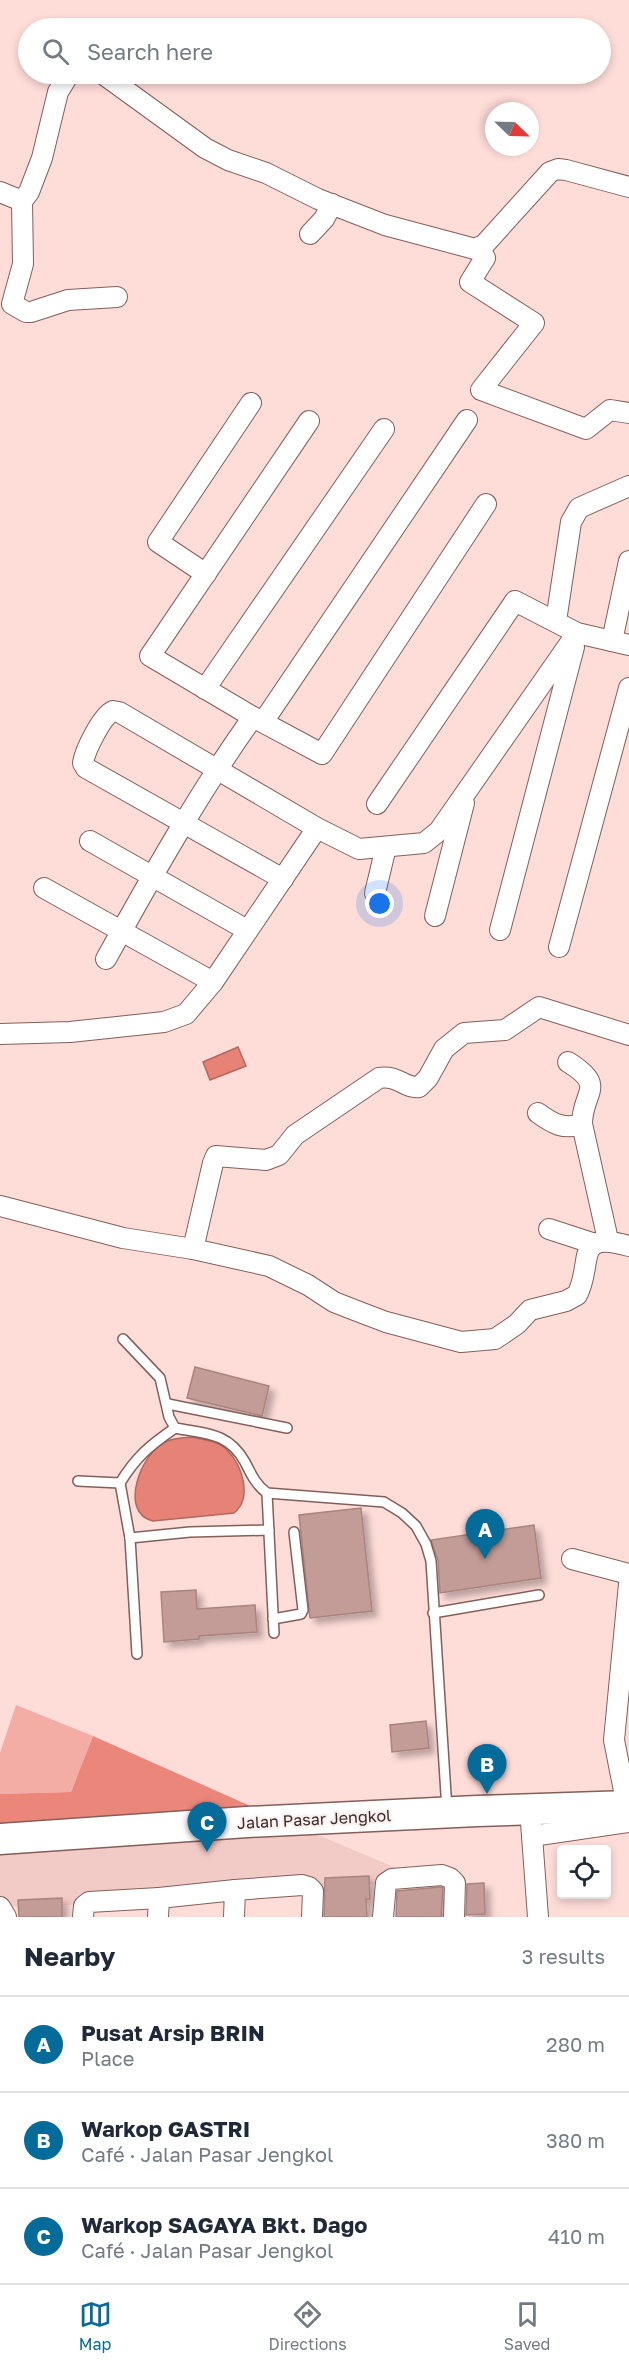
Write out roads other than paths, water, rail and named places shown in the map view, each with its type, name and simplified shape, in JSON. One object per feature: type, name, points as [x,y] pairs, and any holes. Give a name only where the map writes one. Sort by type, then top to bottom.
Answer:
[{"type":"main road","name":"Jalan Pasar Jengkol","points":[[0,1839],[247,1822],[447,1812],[531,1823],[628,1811]]},
{"type":"street","points":[[63,84],[58,92],[42,158],[30,192],[22,201],[23,264],[12,304],[32,312],[68,300],[117,297]]},
{"type":"street","points":[[117,84],[205,148],[228,160],[266,173],[332,204],[385,225],[469,248],[479,247],[550,172],[558,169],[566,170],[629,187]]},
{"type":"street","points":[[0,192],[22,201]]},
{"type":"street","points":[[310,234],[324,219],[332,204]]},
{"type":"street","points":[[479,247],[485,258],[470,282],[534,323],[481,390],[586,429],[610,410],[629,413]]},
{"type":"street","points":[[206,574],[158,542],[251,403]]},
{"type":"street","points":[[106,959],[152,875],[216,768],[258,720],[467,420]]},
{"type":"street","points":[[309,421],[150,656],[258,720],[322,753],[486,504]]},
{"type":"street","points":[[205,688],[384,429]]},
{"type":"street","points":[[556,621],[571,522],[579,508],[629,486]]},
{"type":"street","points":[[377,804],[515,601],[577,633],[621,643],[629,561]]},
{"type":"street","points":[[283,879],[86,768],[83,763],[85,753],[106,716],[113,711],[118,712],[317,828],[359,849],[424,843],[440,831],[577,633]]},
{"type":"street","points":[[500,930],[577,633]]},
{"type":"street","points":[[559,947],[629,688]]},
{"type":"street","points":[[435,916],[467,790]]},
{"type":"street","points":[[0,1034],[70,1032],[177,1019],[186,1014],[213,982],[317,828]]},
{"type":"street","points":[[90,841],[247,930]]},
{"type":"street","points":[[375,892],[387,847]]},
{"type":"street","points":[[45,888],[213,982]]},
{"type":"street","points":[[193,1249],[216,1156],[266,1160],[273,1158],[295,1135],[379,1078],[394,1078],[410,1087],[419,1087],[428,1078],[444,1049],[464,1033],[504,1030],[539,1007],[629,1035]]},
{"type":"street","points":[[568,1062],[584,1072],[589,1082],[590,1095],[582,1124],[601,1242]]},
{"type":"street","points":[[538,1113],[552,1124],[564,1127],[582,1124]]},
{"type":"street","points":[[0,1206],[123,1238],[193,1249],[269,1266],[308,1285],[334,1302],[461,1342],[495,1339],[517,1324],[530,1310],[566,1301],[577,1295],[589,1251],[601,1242]]},
{"type":"street","points":[[549,1229],[601,1242],[629,1246]]},
{"type":"street","points":[[572,1559],[629,1574]]},
{"type":"street","points":[[628,1811],[614,1740],[629,1584]]},
{"type":"street","points":[[531,1823],[538,1917]]},
{"type":"street","points":[[383,1917],[386,1883],[392,1879],[442,1875],[455,1883],[454,1917]]},
{"type":"street","points":[[83,1917],[84,1906],[89,1902],[158,1908],[235,1890],[302,1885],[313,1891],[312,1917]]},
{"type":"street","points":[[234,1917],[235,1890]]},
{"type":"street","points":[[0,1907],[6,1917]]},
{"type":"lane","points":[[123,1339],[160,1378],[168,1404],[169,1417],[175,1428]]},
{"type":"lane","points":[[168,1404],[287,1428]]},
{"type":"lane","points":[[137,1654],[130,1538],[120,1483],[133,1462],[147,1448],[175,1428],[227,1440],[238,1451],[260,1487],[267,1493],[384,1502],[402,1513],[416,1526],[426,1544],[431,1561],[447,1812]]},
{"type":"lane","points":[[78,1481],[120,1483]]},
{"type":"lane","points":[[267,1493],[274,1633]]},
{"type":"lane","points":[[130,1538],[190,1532],[269,1530]]},
{"type":"lane","points":[[273,1618],[301,1614],[303,1610],[294,1532]]},
{"type":"lane","points":[[433,1613],[539,1595]]},
{"type":"place","name":"Pusat Arsip BRIN","points":[[485,1559]]},
{"type":"place","name":"Warkop GASTRI","points":[[487,1794]]},
{"type":"place","name":"Warkop SAGAYA Bkt. Dago","points":[[207,1852]]}]
